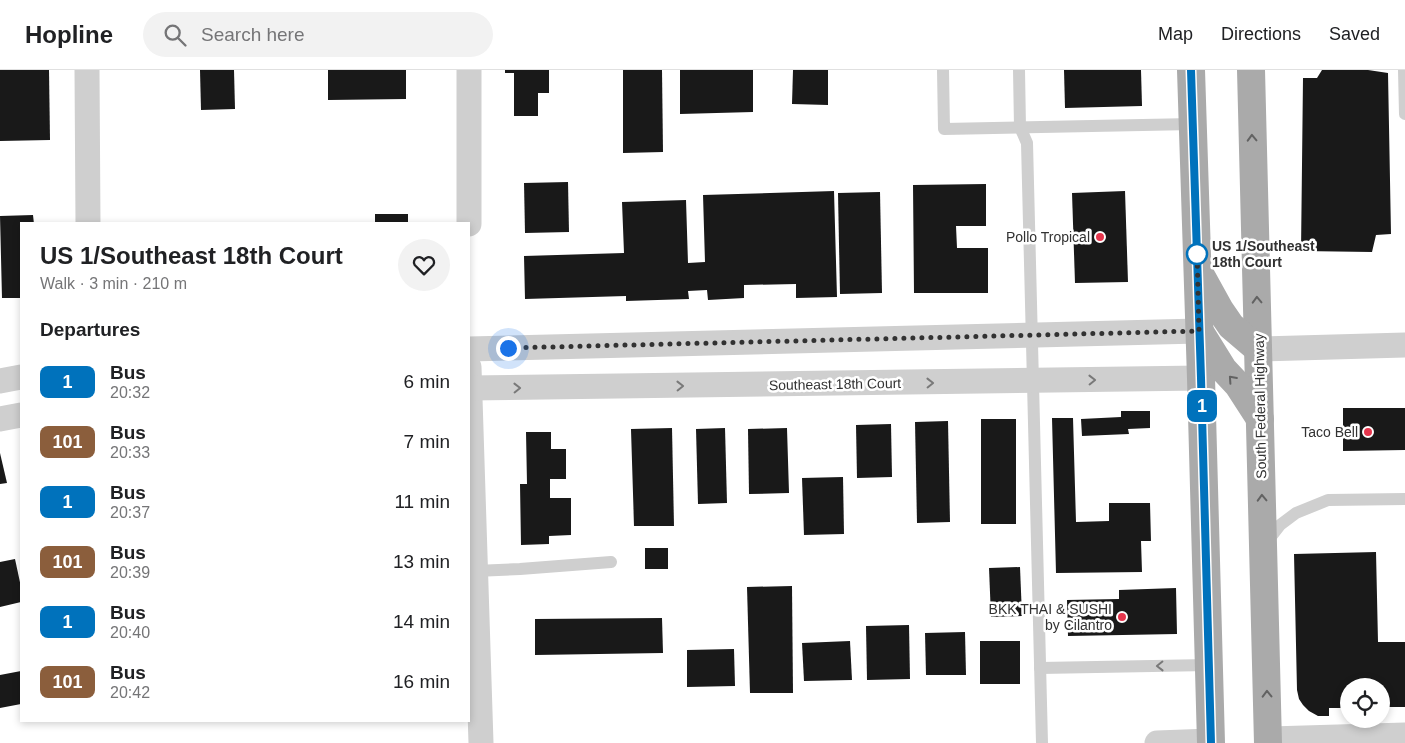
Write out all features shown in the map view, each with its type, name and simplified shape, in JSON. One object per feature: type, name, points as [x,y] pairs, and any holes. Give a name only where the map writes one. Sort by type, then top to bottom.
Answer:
[{"type":"main road","points":[[1191,70],[1211,742]]},
{"type":"main road","name":"South Federal Highway","points":[[1250,70],[1268,741]]},
{"type":"main road","points":[[1198,269],[1220,310],[1231,326],[1258,349]]},
{"type":"main road","points":[[1199,331],[1223,369],[1238,385],[1260,419]]},
{"type":"street","points":[[87,70],[88,222]]},
{"type":"street","points":[[469,70],[469,222]]},
{"type":"street","points":[[470,349],[1199,331]]},
{"type":"street","points":[[1258,349],[1405,345]]},
{"type":"street","points":[[0,381],[20,377]]},
{"type":"street","name":"Southeast 18th Court","points":[[470,388],[1201,378]]},
{"type":"street","points":[[0,419],[20,415]]},
{"type":"street","points":[[470,444],[480,743]]},
{"type":"street","points":[[1268,741],[1405,736]]},
{"type":"street","points":[[1156,743],[1211,742]]},
{"type":"lane","points":[[943,70],[944,129],[1193,124]]},
{"type":"lane","points":[[1019,70],[1020,127],[1027,143],[1042,743]]},
{"type":"lane","points":[[1404,70],[1405,114]]},
{"type":"lane","points":[[1263,546],[1280,525],[1296,513],[1328,500],[1405,499]]},
{"type":"lane","points":[[475,571],[611,562]]},
{"type":"lane","points":[[1040,668],[1209,665]]},
{"type":"building","points":[[0,70],[49,70],[50,140],[0,141]]},
{"type":"building","points":[[200,70],[234,70],[235,109],[201,110]]},
{"type":"building","points":[[328,70],[406,70],[406,99],[328,100]]},
{"type":"building","points":[[505,70],[549,70],[549,93],[538,93],[538,116],[514,116],[514,73],[505,73]]},
{"type":"building","points":[[623,70],[662,70],[663,152],[623,153]]},
{"type":"building","points":[[680,70],[753,70],[753,112],[680,114]]},
{"type":"building","points":[[793,70],[828,70],[828,105],[792,104]]},
{"type":"building","points":[[1064,70],[1141,70],[1142,106],[1065,108]]},
{"type":"building","points":[[1322,70],[1368,70],[1388,73],[1391,234],[1376,235],[1372,252],[1301,251],[1303,78],[1317,78]]},
{"type":"building","points":[[568,182],[569,232],[525,233],[524,183]]},
{"type":"building","points":[[986,184],[986,226],[956,226],[957,248],[988,248],[988,293],[914,293],[913,185]]},
{"type":"building","points":[[834,191],[837,297],[796,298],[796,284],[744,285],[744,298],[708,300],[707,290],[688,291],[689,299],[626,301],[626,296],[525,299],[524,256],[624,253],[622,202],[686,200],[688,263],[705,262],[703,195]]},
{"type":"building","name":"Pollo Tropical","points":[[1125,191],[1128,282],[1075,283],[1072,193]]},
{"type":"building","points":[[880,192],[882,293],[840,294],[838,193]]},
{"type":"building","points":[[375,214],[408,214],[408,222],[375,222]]},
{"type":"building","points":[[33,215],[34,222],[20,222],[20,298],[2,298],[0,216]]},
{"type":"building","points":[[1343,408],[1405,408],[1405,450],[1343,451]]},
{"type":"building","points":[[1121,411],[1150,411],[1150,428],[1128,429],[1129,434],[1082,436],[1081,419],[1121,417]]},
{"type":"building","points":[[1052,418],[1073,418],[1076,522],[1109,521],[1109,503],[1150,503],[1151,541],[1141,541],[1142,572],[1056,573]]},
{"type":"building","points":[[981,419],[1016,419],[1016,524],[981,524]]},
{"type":"building","points":[[948,421],[950,522],[917,523],[915,422]]},
{"type":"building","points":[[891,424],[892,477],[857,478],[856,425]]},
{"type":"building","points":[[672,428],[674,526],[634,526],[631,429]]},
{"type":"building","points":[[725,428],[727,503],[698,504],[696,429]]},
{"type":"building","points":[[787,428],[789,493],[749,494],[748,429]]},
{"type":"building","points":[[526,432],[551,432],[551,449],[566,449],[566,479],[550,479],[550,498],[571,498],[571,535],[549,536],[549,544],[521,545],[520,484],[527,484]]},
{"type":"building","points":[[0,453],[7,483],[0,484]]},
{"type":"building","points":[[843,477],[844,534],[804,535],[802,478]]},
{"type":"building","points":[[645,548],[668,548],[668,569],[645,569]]},
{"type":"building","points":[[1376,552],[1378,642],[1405,642],[1405,707],[1390,707],[1390,678],[1340,678],[1340,708],[1329,708],[1329,716],[1318,716],[1303,705],[1297,690],[1294,554]]},
{"type":"building","points":[[15,559],[20,582],[20,602],[0,607],[0,562]]},
{"type":"building","points":[[1020,567],[1022,616],[991,617],[989,568]]},
{"type":"building","points":[[792,586],[793,693],[750,693],[747,587]]},
{"type":"building","name":"BKK THAI & SUSHI by Cilantro","points":[[1176,588],[1177,634],[1068,636],[1067,600],[1119,599],[1119,590]]},
{"type":"building","points":[[662,618],[663,653],[535,655],[535,619]]},
{"type":"building","points":[[909,625],[910,679],[867,680],[866,626]]},
{"type":"building","points":[[965,632],[966,675],[926,675],[925,633]]},
{"type":"building","points":[[850,641],[852,680],[804,681],[802,643]]},
{"type":"building","points":[[980,641],[1020,641],[1020,684],[980,684]]},
{"type":"building","points":[[734,649],[735,686],[687,687],[687,650]]},
{"type":"building","points":[[20,671],[20,704],[0,708],[0,675]]},
{"type":"bus line","name":"1","points":[[1191,70],[1211,743]]},
{"type":"place","name":"Pollo Tropical","points":[[1100,237]]},
{"type":"place","name":"US 1/Southeast 18th Court","points":[[1197,254]]},
{"type":"place","name":"Taco Bell","points":[[1368,432]]},
{"type":"place","name":"BKK THAI & SUSHI by Cilantro","points":[[1122,617]]},
{"type":"route","points":[[508,348],[1199,331],[1197,249],[1197,254]]}]
